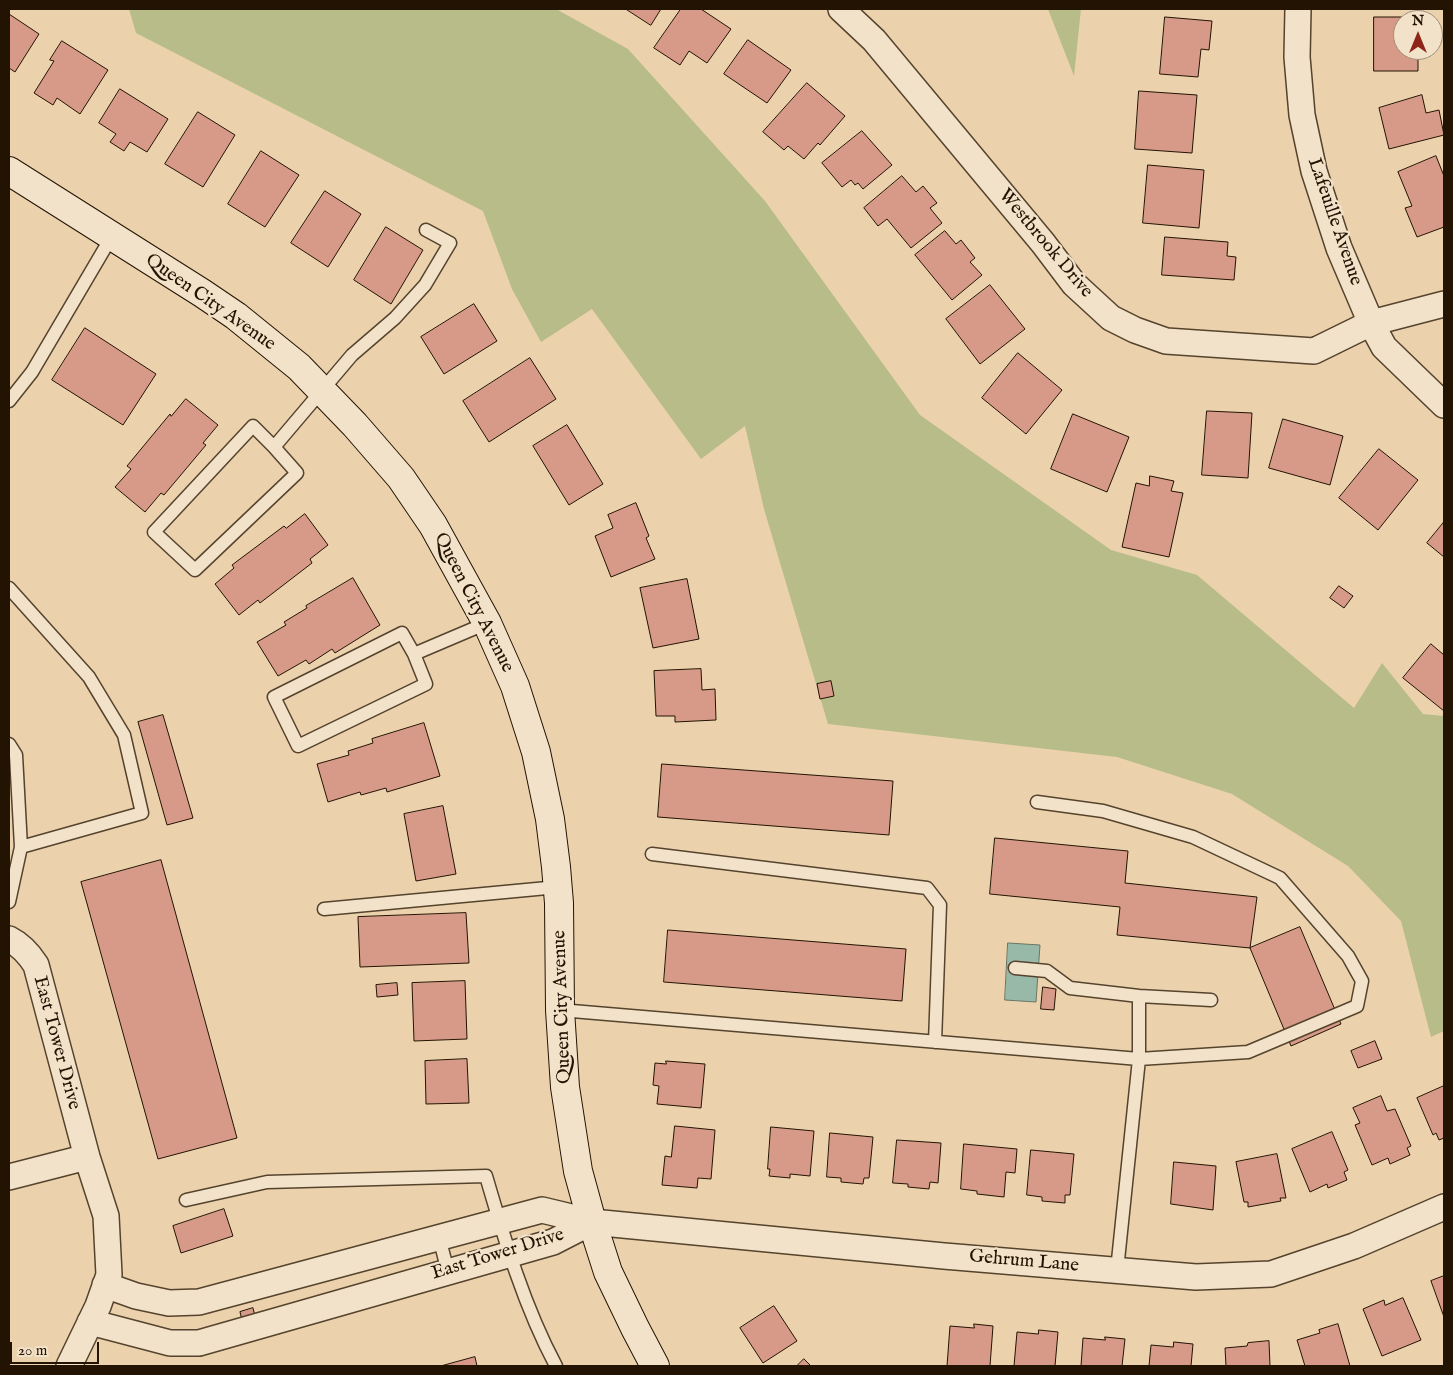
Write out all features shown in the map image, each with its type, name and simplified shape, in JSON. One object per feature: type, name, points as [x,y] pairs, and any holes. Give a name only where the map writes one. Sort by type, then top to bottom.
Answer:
[{"type":"main road","name":"Queen City Avenue","points":[[9,171],[202,292],[236,316],[299,367],[355,425],[401,478],[433,525],[487,623],[515,686],[536,752],[550,820],[558,887],[560,1010],[565,1087],[578,1172],[608,1272],[655,1366]]},
{"type":"street","name":"Westbrook Drive","points":[[841,9],[874,40],[1043,243],[1074,284],[1111,318],[1135,330],[1166,341],[1314,350],[1371,323],[1444,304]]},
{"type":"street","name":"Lafeuille Avenue","points":[[1298,9],[1297,57],[1302,115],[1314,171],[1339,248],[1371,323],[1384,347],[1444,405]]},
{"type":"street","name":"East Tower Drive","points":[[9,939],[28,952],[36,965],[87,1157],[106,1216],[109,1275],[98,1306],[69,1366]]},
{"type":"street","points":[[9,1177],[87,1157]]},
{"type":"street","name":"Gehrum Lane","points":[[592,1222],[925,1254],[1196,1277],[1271,1274],[1354,1246],[1444,1207]]},
{"type":"street","name":"East Tower Drive","points":[[105,1285],[136,1296],[169,1303],[199,1302],[542,1210],[592,1222]]},
{"type":"street","name":"East Tower Drive","points":[[90,1322],[170,1342],[199,1342],[553,1242],[592,1222]]},
{"type":"lane","points":[[274,447],[352,356],[395,318],[424,285],[450,243],[426,230]]},
{"type":"lane","points":[[9,401],[32,372],[112,236]]},
{"type":"lane","points":[[253,426],[274,447],[297,473],[195,570],[154,532],[253,426]]},
{"type":"lane","points":[[9,588],[89,677],[124,735],[142,813],[21,846]]},
{"type":"lane","points":[[414,654],[487,623]]},
{"type":"lane","points":[[402,633],[414,654],[426,684],[298,746],[274,697],[402,633]]},
{"type":"lane","points":[[9,744],[16,755],[21,846],[9,902]]},
{"type":"lane","points":[[560,1010],[1138,1059],[1248,1052],[1357,1006],[1362,981],[1348,956],[1280,878],[1193,837],[1103,811],[1038,802]]},
{"type":"lane","points":[[652,854],[927,888],[940,904],[935,1042]]},
{"type":"lane","points":[[324,909],[558,887]]},
{"type":"lane","points":[[1015,968],[1047,971],[1070,988],[1139,996],[1210,1000]]},
{"type":"lane","points":[[1118,1270],[1138,1059],[1139,996]]},
{"type":"lane","points":[[186,1200],[267,1182],[486,1176],[509,1254],[543,1342],[556,1366]]},
{"type":"lane","points":[[439,1237],[448,1272]]},
{"type":"green space","points":[[129,9],[556,9],[628,49],[765,201],[920,415],[1111,550],[1197,575],[1354,708],[1382,663],[1423,714],[1444,716],[1444,1031],[1431,1037],[1401,921],[1348,866],[1232,794],[1117,757],[828,724],[764,509],[745,426],[701,459],[592,309],[541,342],[512,289],[483,211],[136,33]]},
{"type":"green space","points":[[1048,9],[1081,9],[1074,76]]},
{"type":"shaded area","points":[[1008,943],[1040,945],[1036,1002],[1005,1000]]},
{"type":"building","points":[[626,9],[661,9],[651,25]]},
{"type":"building","points":[[681,9],[701,9],[731,29],[707,63],[689,51],[680,65],[654,48]]},
{"type":"building","points":[[9,14],[39,34],[15,72],[9,68]]},
{"type":"building","points":[[1165,17],[1212,21],[1209,50],[1201,49],[1198,77],[1160,74]]},
{"type":"building","points":[[1374,17],[1393,17],[1393,60],[1418,60],[1418,71],[1374,71]]},
{"type":"building","points":[[748,40],[791,70],[767,103],[724,74]]},
{"type":"building","points":[[62,41],[108,70],[80,114],[57,98],[53,105],[34,93],[54,61],[50,60]]},
{"type":"building","points":[[807,83],[845,116],[820,145],[818,143],[804,159],[788,146],[784,150],[763,132]]},
{"type":"building","points":[[120,89],[168,119],[147,152],[130,142],[124,151],[110,142],[116,134],[99,123]]},
{"type":"building","points":[[1139,91],[1197,95],[1192,153],[1135,149]]},
{"type":"building","points":[[1422,95],[1426,113],[1439,110],[1444,135],[1389,149],[1379,108]]},
{"type":"building","points":[[198,112],[235,135],[203,187],[165,164]]},
{"type":"building","points":[[862,131],[892,165],[863,189],[858,183],[855,185],[851,180],[842,187],[822,163]]},
{"type":"building","points":[[261,151],[299,175],[265,227],[228,204]]},
{"type":"building","points":[[1436,156],[1444,176],[1444,227],[1417,237],[1405,208],[1412,206],[1398,172]]},
{"type":"building","points":[[1148,165],[1204,170],[1199,228],[1143,223]]},
{"type":"building","points":[[902,176],[916,192],[923,186],[937,203],[930,208],[942,223],[911,248],[887,219],[878,226],[864,208]]},
{"type":"building","points":[[325,191],[361,214],[328,267],[291,243]]},
{"type":"building","points":[[386,227],[423,250],[391,304],[354,280]]},
{"type":"building","points":[[945,231],[956,244],[961,240],[975,258],[970,262],[982,275],[952,300],[915,255]]},
{"type":"building","points":[[1165,237],[1228,242],[1227,256],[1236,257],[1234,280],[1162,275]]},
{"type":"building","points":[[990,285],[1025,329],[980,364],[946,319]]},
{"type":"building","points":[[474,304],[497,341],[444,374],[421,337]]},
{"type":"building","points":[[85,328],[156,374],[123,425],[52,380]]},
{"type":"building","points":[[1018,353],[1062,390],[1026,434],[982,398]]},
{"type":"building","points":[[530,358],[556,399],[489,442],[463,401]]},
{"type":"building","points":[[186,399],[218,425],[203,443],[206,445],[164,495],[161,493],[145,512],[115,487],[131,469],[127,466],[170,414],[171,416]]},
{"type":"building","points":[[1207,411],[1252,413],[1248,478],[1202,475]]},
{"type":"building","points":[[1073,414],[1129,437],[1107,492],[1051,469]]},
{"type":"building","points":[[1283,419],[1343,436],[1330,485],[1269,468]]},
{"type":"building","points":[[567,425],[603,484],[569,505],[533,446]]},
{"type":"building","points":[[1379,449],[1418,480],[1378,530],[1339,498]]},
{"type":"building","points":[[1150,476],[1174,481],[1171,491],[1183,493],[1169,557],[1122,547],[1136,483],[1149,486]]},
{"type":"building","points":[[636,503],[649,536],[646,538],[655,559],[611,577],[595,536],[613,528],[608,515]]},
{"type":"building","points":[[305,514],[328,545],[310,559],[312,563],[260,603],[258,600],[239,615],[215,584],[234,568],[232,565],[284,526],[286,528]]},
{"type":"building","points":[[1444,522],[1444,557],[1427,543]]},
{"type":"building","points":[[353,578],[380,625],[335,653],[332,649],[309,664],[306,660],[278,676],[257,642],[286,625],[284,622],[307,608],[306,606]]},
{"type":"building","points":[[687,579],[699,639],[653,648],[640,588]]},
{"type":"building","points":[[1339,586],[1353,596],[1344,608],[1330,598]]},
{"type":"building","points":[[1431,644],[1444,655],[1444,711],[1403,678]]},
{"type":"building","points":[[701,669],[702,690],[715,689],[716,720],[675,722],[675,716],[656,716],[654,671]]},
{"type":"building","points":[[831,681],[834,696],[820,699],[817,684]]},
{"type":"building","points":[[163,715],[193,818],[167,825],[138,722]]},
{"type":"building","points":[[424,723],[440,776],[387,792],[386,788],[361,795],[360,792],[328,802],[317,764],[349,755],[348,751],[373,743],[372,739]]},
{"type":"building","points":[[662,764],[893,781],[889,835],[658,817]]},
{"type":"building","points":[[443,806],[456,874],[416,881],[404,814]]},
{"type":"building","points":[[995,838],[1128,851],[1125,883],[1257,897],[1250,948],[1117,935],[1120,907],[990,894]]},
{"type":"building","points":[[161,860],[237,1138],[158,1159],[81,882]]},
{"type":"building","points":[[466,913],[469,963],[360,967],[358,917]]},
{"type":"building","points":[[1300,927],[1341,1024],[1291,1046],[1250,948]]},
{"type":"building","points":[[668,930],[906,949],[902,1001],[664,982]]},
{"type":"building","points":[[465,981],[467,1039],[414,1041],[412,983]]},
{"type":"building","points":[[397,983],[398,995],[377,997],[376,985]]},
{"type":"building","points":[[1043,987],[1056,989],[1054,1010],[1041,1009]]},
{"type":"building","points":[[1375,1041],[1382,1059],[1358,1068],[1351,1051]]},
{"type":"building","points":[[467,1059],[469,1103],[426,1104],[425,1061]]},
{"type":"building","points":[[666,1061],[705,1064],[701,1108],[657,1104],[659,1086],[653,1085],[655,1063],[666,1064]]},
{"type":"building","points":[[1444,1086],[1444,1138],[1439,1140],[1436,1133],[1433,1135],[1417,1098]]},
{"type":"building","points":[[1381,1096],[1387,1111],[1395,1109],[1411,1146],[1407,1148],[1410,1155],[1390,1164],[1388,1158],[1372,1165],[1355,1125],[1360,1123],[1353,1108]]},
{"type":"building","points":[[675,1126],[715,1130],[711,1179],[698,1178],[697,1188],[662,1185],[665,1156],[671,1157]]},
{"type":"building","points":[[771,1127],[814,1131],[810,1176],[790,1174],[790,1178],[769,1176]]},
{"type":"building","points":[[1332,1132],[1348,1170],[1344,1172],[1347,1180],[1328,1188],[1327,1184],[1310,1192],[1292,1149]]},
{"type":"building","points":[[830,1133],[873,1137],[869,1178],[864,1178],[863,1184],[841,1182],[841,1178],[827,1177]]},
{"type":"building","points":[[897,1140],[941,1143],[938,1183],[930,1182],[929,1189],[893,1183]]},
{"type":"building","points":[[964,1144],[1017,1149],[1015,1173],[1006,1172],[1004,1197],[977,1194],[977,1191],[961,1189]]},
{"type":"building","points":[[1031,1150],[1074,1154],[1070,1195],[1065,1195],[1065,1203],[1042,1201],[1042,1197],[1027,1195]]},
{"type":"building","points":[[1277,1154],[1286,1198],[1280,1198],[1281,1201],[1248,1207],[1248,1202],[1244,1202],[1236,1162]]},
{"type":"building","points":[[1174,1162],[1216,1166],[1213,1210],[1171,1204]]},
{"type":"building","points":[[224,1209],[233,1236],[181,1253],[173,1226]]},
{"type":"building","points":[[1444,1276],[1444,1317],[1431,1281]]},
{"type":"building","points":[[1403,1298],[1421,1340],[1382,1356],[1363,1309],[1384,1300],[1385,1305]]},
{"type":"building","points":[[774,1306],[797,1341],[763,1363],[740,1328]]},
{"type":"building","points":[[253,1308],[256,1320],[243,1324],[240,1312]]},
{"type":"building","points":[[974,1324],[993,1326],[990,1366],[947,1366],[950,1326],[974,1328]]},
{"type":"building","points":[[1338,1324],[1350,1366],[1305,1366],[1297,1340],[1320,1333],[1319,1330]]},
{"type":"building","points":[[1039,1330],[1058,1332],[1055,1366],[1014,1366],[1017,1332],[1038,1334]]},
{"type":"building","points":[[1105,1337],[1125,1339],[1122,1366],[1081,1366],[1083,1338],[1105,1340]]},
{"type":"building","points":[[1269,1341],[1270,1366],[1226,1366],[1225,1348]]},
{"type":"building","points":[[1174,1342],[1193,1344],[1191,1366],[1149,1366],[1151,1345],[1173,1347]]},
{"type":"building","points":[[475,1357],[477,1366],[441,1366]]},
{"type":"building","points":[[804,1359],[811,1366],[797,1366]]}]
